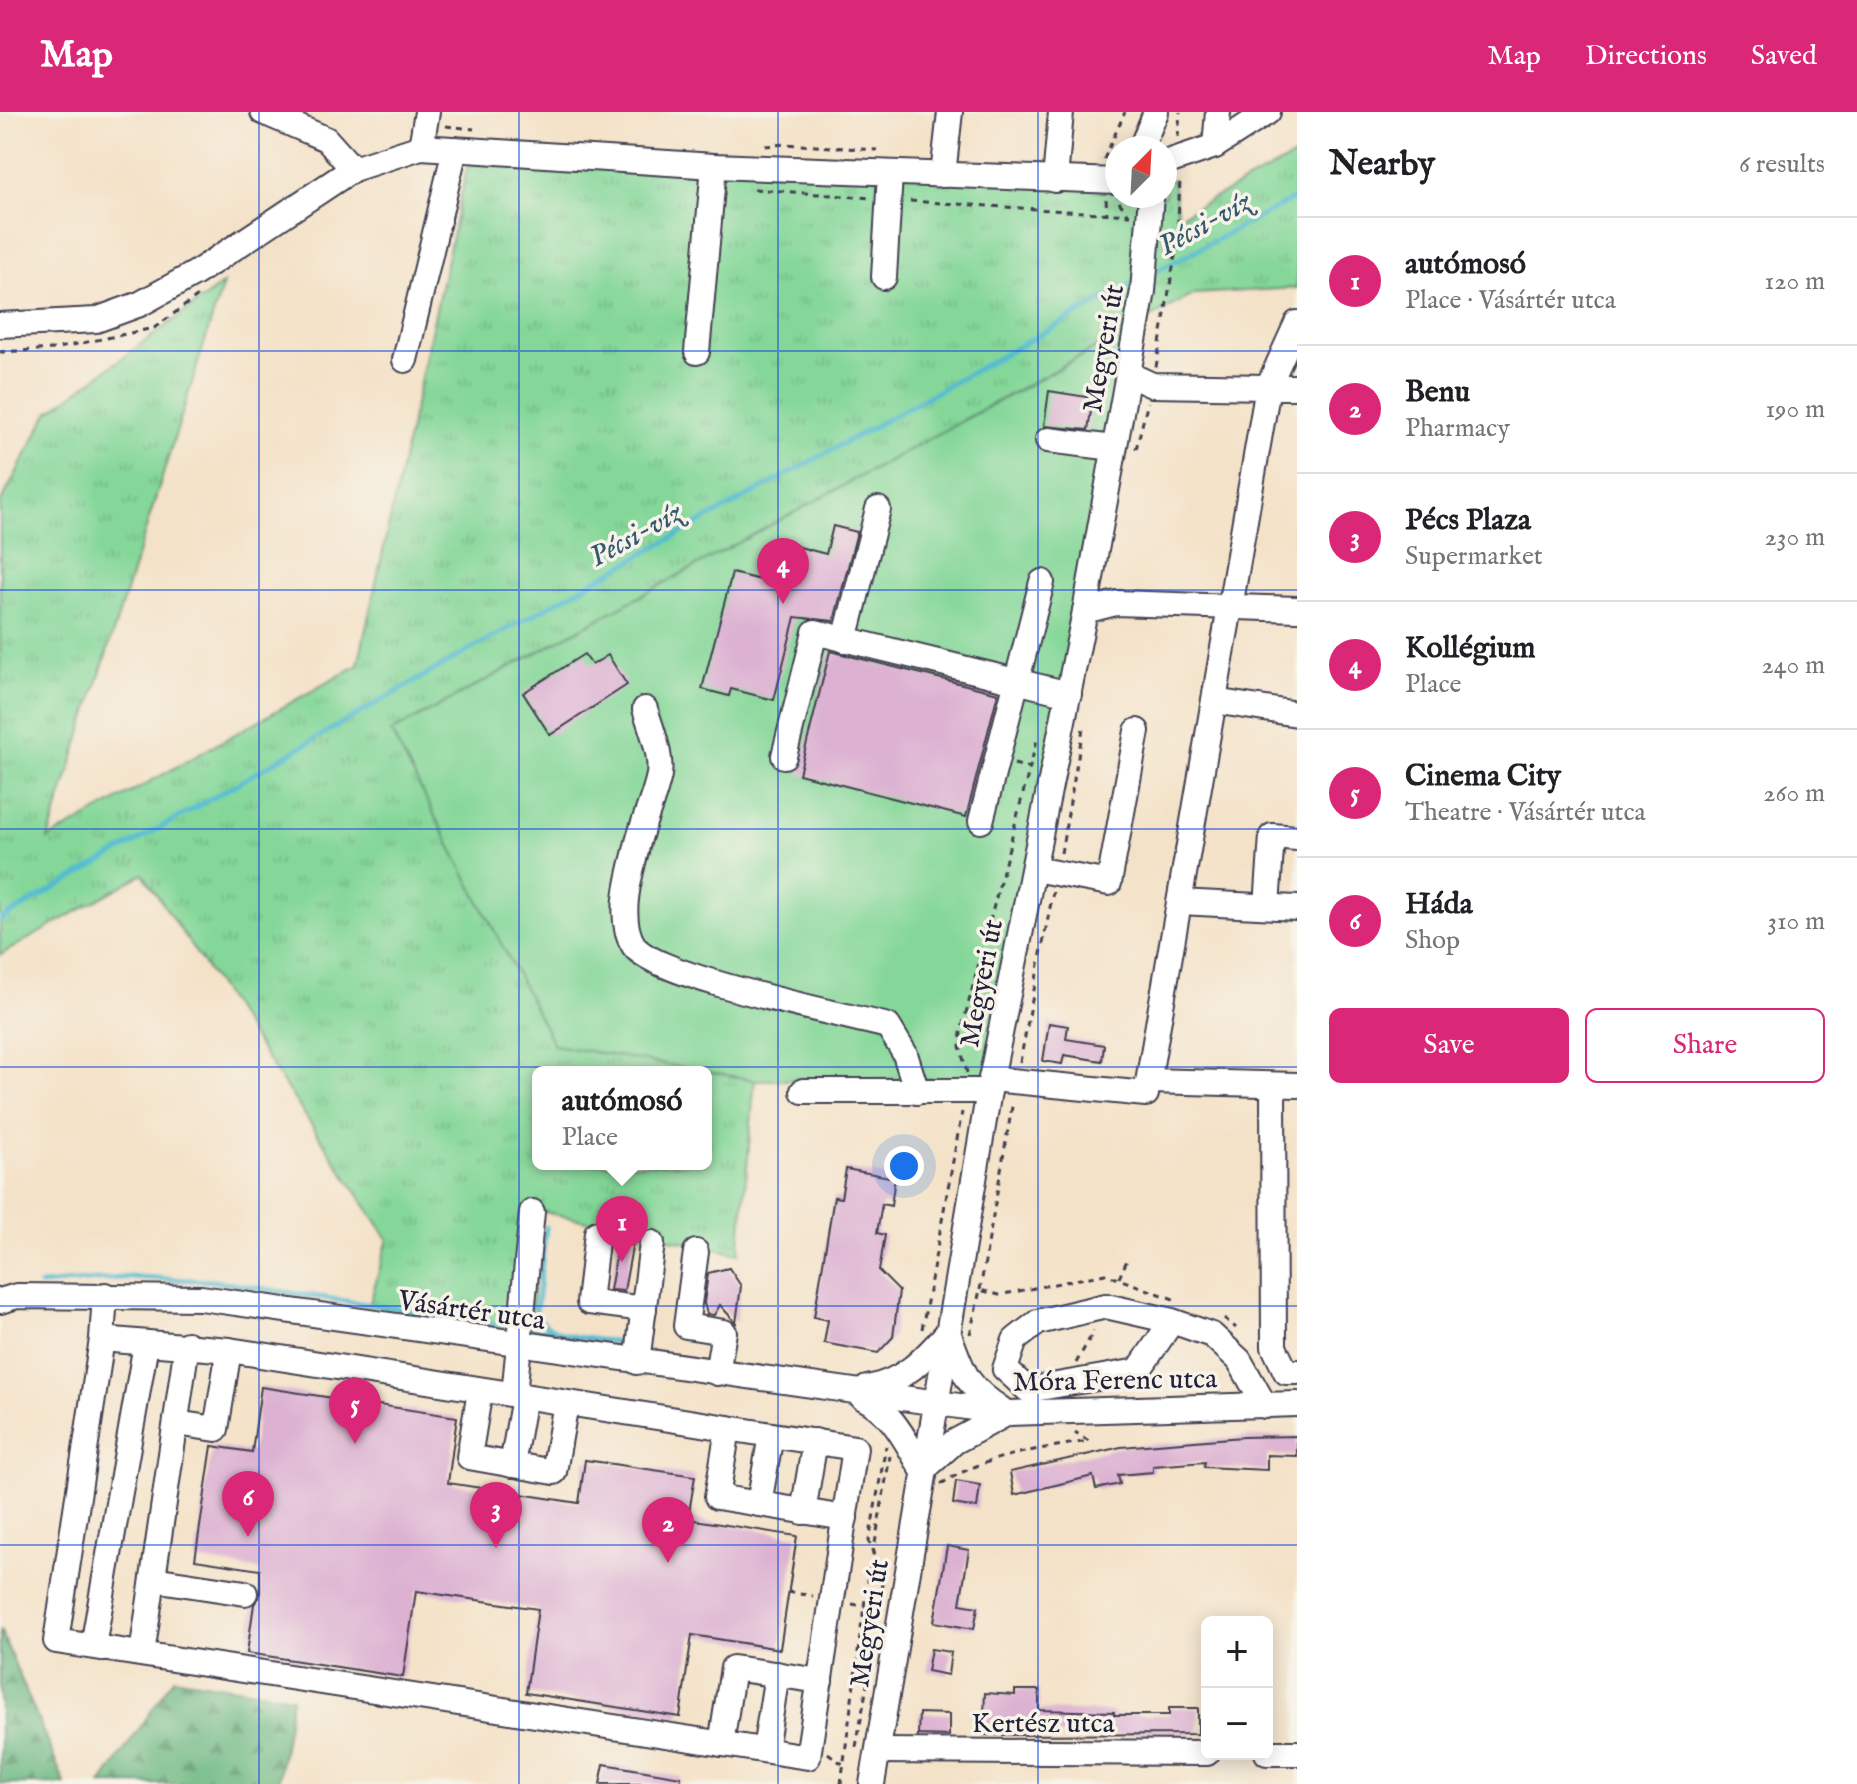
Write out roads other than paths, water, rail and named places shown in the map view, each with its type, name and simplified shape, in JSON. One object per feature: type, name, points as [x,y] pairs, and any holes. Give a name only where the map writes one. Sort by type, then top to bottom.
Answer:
[{"type":"street","points":[[263,112],[326,139],[353,169]]},
{"type":"street","points":[[943,175],[950,112]]},
{"type":"street","points":[[1055,180],[1061,112]]},
{"type":"street","points":[[1146,136],[1156,112]]},
{"type":"street","points":[[1155,136],[1156,112]]},
{"type":"street","points":[[1215,146],[1218,112]]},
{"type":"street","points":[[1177,160],[1215,146],[1268,112]]},
{"type":"street","points":[[421,147],[433,118]]},
{"type":"street","points":[[0,325],[96,320],[140,304],[208,266],[353,169],[421,147],[713,176],[890,174],[1105,182]]},
{"type":"street","points":[[405,360],[455,149]]},
{"type":"street","points":[[884,277],[890,174]]},
{"type":"street","points":[[697,352],[713,176]]},
{"type":"street","points":[[1136,208],[1151,227]]},
{"type":"street","name":"Megyeri út","points":[[872,1784],[867,1749],[931,1472],[935,1403],[948,1332],[982,1087],[1045,871],[1069,694],[1143,291],[1151,208]]},
{"type":"street","points":[[803,1091],[917,1092],[1016,1082],[1146,1094],[1268,387],[1297,323]]},
{"type":"street","points":[[1128,374],[1152,385],[1297,387]]},
{"type":"street","points":[[1048,440],[1114,448]]},
{"type":"street","points":[[845,640],[878,509]]},
{"type":"street","points":[[981,821],[1042,582]]},
{"type":"street","points":[[1085,611],[1116,603],[1297,609]]},
{"type":"street","points":[[784,756],[815,632],[1069,694]]},
{"type":"street","points":[[1214,701],[1297,714]]},
{"type":"street","points":[[645,709],[659,772],[636,850],[627,900],[626,927],[633,945],[645,958],[679,974],[888,1026],[905,1054],[917,1092]]},
{"type":"street","points":[[1045,871],[1109,883],[1137,731]]},
{"type":"street","points":[[1267,906],[1272,836],[1297,838]]},
{"type":"street","points":[[1180,902],[1297,908]]},
{"type":"street","points":[[1149,1081],[1285,1085],[1274,1347],[1286,1372],[1297,1372]]},
{"type":"street","points":[[512,1465],[532,1212]]},
{"type":"street","points":[[597,1233],[589,1302],[644,1309]]},
{"type":"street","points":[[637,1362],[652,1243]]},
{"type":"street","points":[[696,1252],[686,1326],[724,1332],[717,1373]]},
{"type":"street","points":[[102,1339],[229,1350],[855,1448],[808,1757],[56,1641],[102,1339],[105,1295]]},
{"type":"street","name":"Vásártér utca","points":[[0,1301],[17,1296],[201,1298],[519,1346],[935,1403]]},
{"type":"street","points":[[1172,1321],[1138,1371],[1028,1390],[1005,1369],[1015,1340],[1038,1322],[1106,1306],[1172,1321],[1212,1335],[1239,1360],[1265,1406]]},
{"type":"street","points":[[849,1390],[891,1384],[912,1370],[948,1332],[966,1379],[979,1396],[1008,1413]]},
{"type":"street","points":[[93,1646],[146,1344]]},
{"type":"street","points":[[142,1654],[187,1344]]},
{"type":"street","points":[[176,1423],[216,1429],[229,1350]]},
{"type":"street","points":[[480,1390],[469,1457],[554,1472],[566,1403]]},
{"type":"street","points":[[849,1390],[879,1405],[931,1472],[954,1442],[1008,1413]]},
{"type":"street","name":"Móra Ferenc utca","points":[[935,1403],[1008,1413],[1297,1404]]},
{"type":"street","points":[[728,1428],[717,1497],[845,1518]]},
{"type":"street","points":[[759,1504],[771,1435]]},
{"type":"street","points":[[803,1512],[815,1441]]},
{"type":"street","points":[[153,1579],[245,1593]]},
{"type":"street","points":[[721,1744],[733,1668],[820,1681]]},
{"type":"street","points":[[765,1750],[777,1674]]},
{"type":"street","name":"Kertész utca","points":[[867,1749],[1201,1753]]},
{"type":"street","points":[[1273,1753],[1297,1753]]},
{"type":"waterway","name":"Pécsi-víz","points":[[1153,273],[1297,197]]},
{"type":"waterway","name":"Pécsi-víz","points":[[0,920],[466,652],[1137,281]]},
{"type":"waterway","points":[[546,1227],[536,1312],[542,1322],[563,1334],[629,1343]]},
{"type":"waterway","points":[[40,1285],[133,1277],[213,1281],[503,1325]]},
{"type":"waterway","points":[[534,1329],[549,1331]]},
{"type":"place","name":"Kollégium","points":[[783,604]]},
{"type":"place","name":"autómosó","points":[[622,1262]]},
{"type":"place","name":"Cinema City","points":[[355,1444]]},
{"type":"place","name":"Háda","points":[[248,1537]]},
{"type":"place","name":"Pécs Plaza","points":[[496,1548]]},
{"type":"place","name":"Benu","points":[[668,1563]]}]
